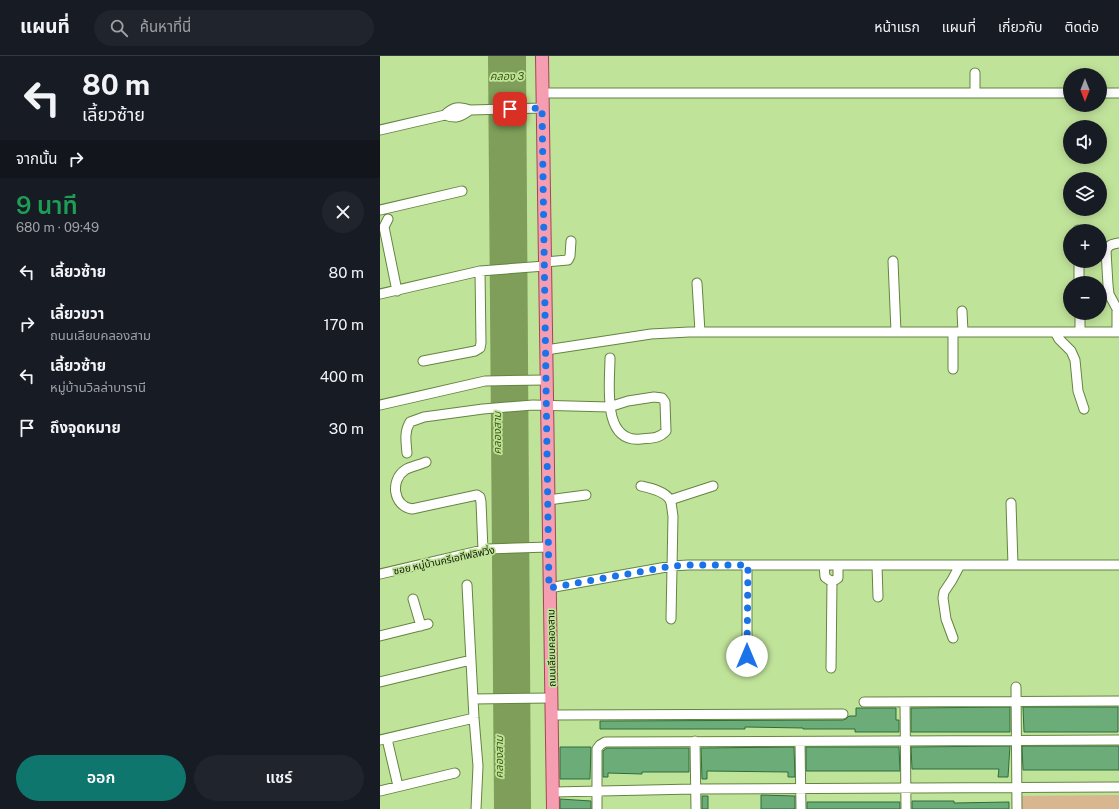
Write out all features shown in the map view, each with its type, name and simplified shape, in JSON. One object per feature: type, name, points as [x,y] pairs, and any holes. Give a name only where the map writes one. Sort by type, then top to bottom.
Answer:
[{"type":"main road","name":"ถนนเลียบคลองสาม","points":[[542,56],[542,93],[539,108],[545,264],[553,809]]},
{"type":"street","points":[[975,73],[975,93]]},
{"type":"street","points":[[542,93],[1063,93]]},
{"type":"street","points":[[1107,93],[1119,93]]},
{"type":"street","points":[[380,130],[445,114],[452,118],[463,116],[470,110],[539,108]]},
{"type":"street","points":[[380,210],[462,191]]},
{"type":"street","points":[[388,219],[384,227],[396,291]]},
{"type":"street","points":[[380,294],[482,271],[568,260],[570,256],[571,240]]},
{"type":"street","points":[[546,350],[651,334],[700,332],[1118,332],[1118,309],[1109,294],[1106,251],[1112,244],[1119,243]]},
{"type":"street","points":[[893,261],[896,332]]},
{"type":"street","points":[[423,361],[475,351],[480,348],[482,271]]},
{"type":"street","points":[[697,283],[700,332]]},
{"type":"street","points":[[962,312],[963,332]]},
{"type":"street","points":[[1080,320],[1080,332]]},
{"type":"street","points":[[953,332],[953,369]]},
{"type":"street","points":[[1055,332],[1059,339],[1071,351],[1075,360],[1078,391],[1084,409]]},
{"type":"street","points":[[406,453],[406,434],[410,422],[424,417],[483,409],[533,405],[609,407],[628,401],[654,397],[662,398],[665,402],[666,431],[659,438],[636,440],[623,435],[618,431],[609,407],[610,358]]},
{"type":"street","points":[[380,405],[484,382],[546,380]]},
{"type":"street","points":[[426,462],[405,470],[399,477],[395,486],[395,494],[401,505],[412,509],[477,495],[480,497],[481,502],[485,549]]},
{"type":"street","points":[[641,486],[664,494],[670,500],[673,516],[671,619]]},
{"type":"street","points":[[670,500],[713,486]]},
{"type":"street","points":[[548,500],[586,495]]},
{"type":"street","points":[[1011,503],[1013,565]]},
{"type":"street","name":"ซอย หมู่บ้านครีเอทีฟลิฟวิ่ง","points":[[380,574],[485,549],[549,547]]},
{"type":"street","points":[[549,588],[672,566],[688,565],[1119,565]]},
{"type":"street","points":[[747,671],[748,565]]},
{"type":"street","points":[[824,565],[825,577],[832,582]]},
{"type":"street","points":[[832,582],[838,578],[838,565]]},
{"type":"street","points":[[877,565],[878,598]]},
{"type":"street","points":[[953,638],[946,619],[943,598],[944,592],[960,565]]},
{"type":"street","points":[[831,668],[832,582]]},
{"type":"street","points":[[467,585],[478,766],[476,809]]},
{"type":"street","points":[[380,636],[424,625],[413,599]]},
{"type":"street","points":[[380,682],[471,660]]},
{"type":"street","points":[[1016,687],[1017,809]]},
{"type":"street","points":[[473,699],[552,698]]},
{"type":"street","points":[[864,702],[1119,701]]},
{"type":"street","points":[[905,702],[906,809]]},
{"type":"street","points":[[552,716],[842,714]]},
{"type":"street","points":[[398,786],[383,740],[474,718]]},
{"type":"street","points":[[597,809],[597,749],[605,742],[1119,740]]},
{"type":"street","points":[[695,741],[696,809]]},
{"type":"street","points":[[800,742],[801,809]]},
{"type":"street","points":[[380,791],[455,773]]},
{"type":"street","points":[[553,792],[695,789],[1119,787]]},
{"type":"shaded area","points":[[1119,795],[1119,809],[1021,809],[1021,796]]},
{"type":"water","name":"คลอง 3","points":[[488,56],[526,56],[531,809],[494,809]]},
{"type":"building","points":[[1010,707],[1010,732],[911,732],[911,708]]},
{"type":"building","points":[[1023,707],[1118,707],[1118,732],[1024,732]]},
{"type":"building","points":[[856,708],[896,708],[896,720],[899,720],[899,732],[855,732],[855,729],[745,727],[745,729],[600,729],[600,721],[843,720],[849,716],[856,716]]},
{"type":"building","points":[[1010,746],[1008,777],[998,777],[999,769],[912,769],[911,747]]},
{"type":"building","points":[[1022,746],[1119,746],[1119,770],[1023,770]]},
{"type":"building","points":[[560,747],[591,747],[590,779],[560,779]]},
{"type":"building","points":[[794,747],[795,777],[788,777],[788,772],[707,771],[707,779],[702,779],[701,748]]},
{"type":"building","points":[[806,747],[899,747],[900,771],[806,771]]},
{"type":"building","points":[[607,748],[689,748],[689,772],[642,772],[642,774],[608,773],[608,777],[603,777],[603,751]]},
{"type":"building","points":[[761,795],[795,796],[795,809],[761,809]]},
{"type":"building","points":[[702,796],[708,796],[708,809],[702,809]]},
{"type":"building","points":[[560,799],[591,801],[591,809],[560,809]]},
{"type":"building","points":[[912,801],[954,801],[954,803],[1009,802],[1009,809],[912,809]]},
{"type":"building","points":[[807,802],[900,802],[900,809],[807,809]]},
{"type":"route","points":[[510,109],[542,108],[549,588],[672,566],[748,565],[747,656]]},
{"type":"water label","name":"คลองสาม","points":[[497,433]]},
{"type":"water label","name":"คลองสาม","points":[[499,757]]}]
